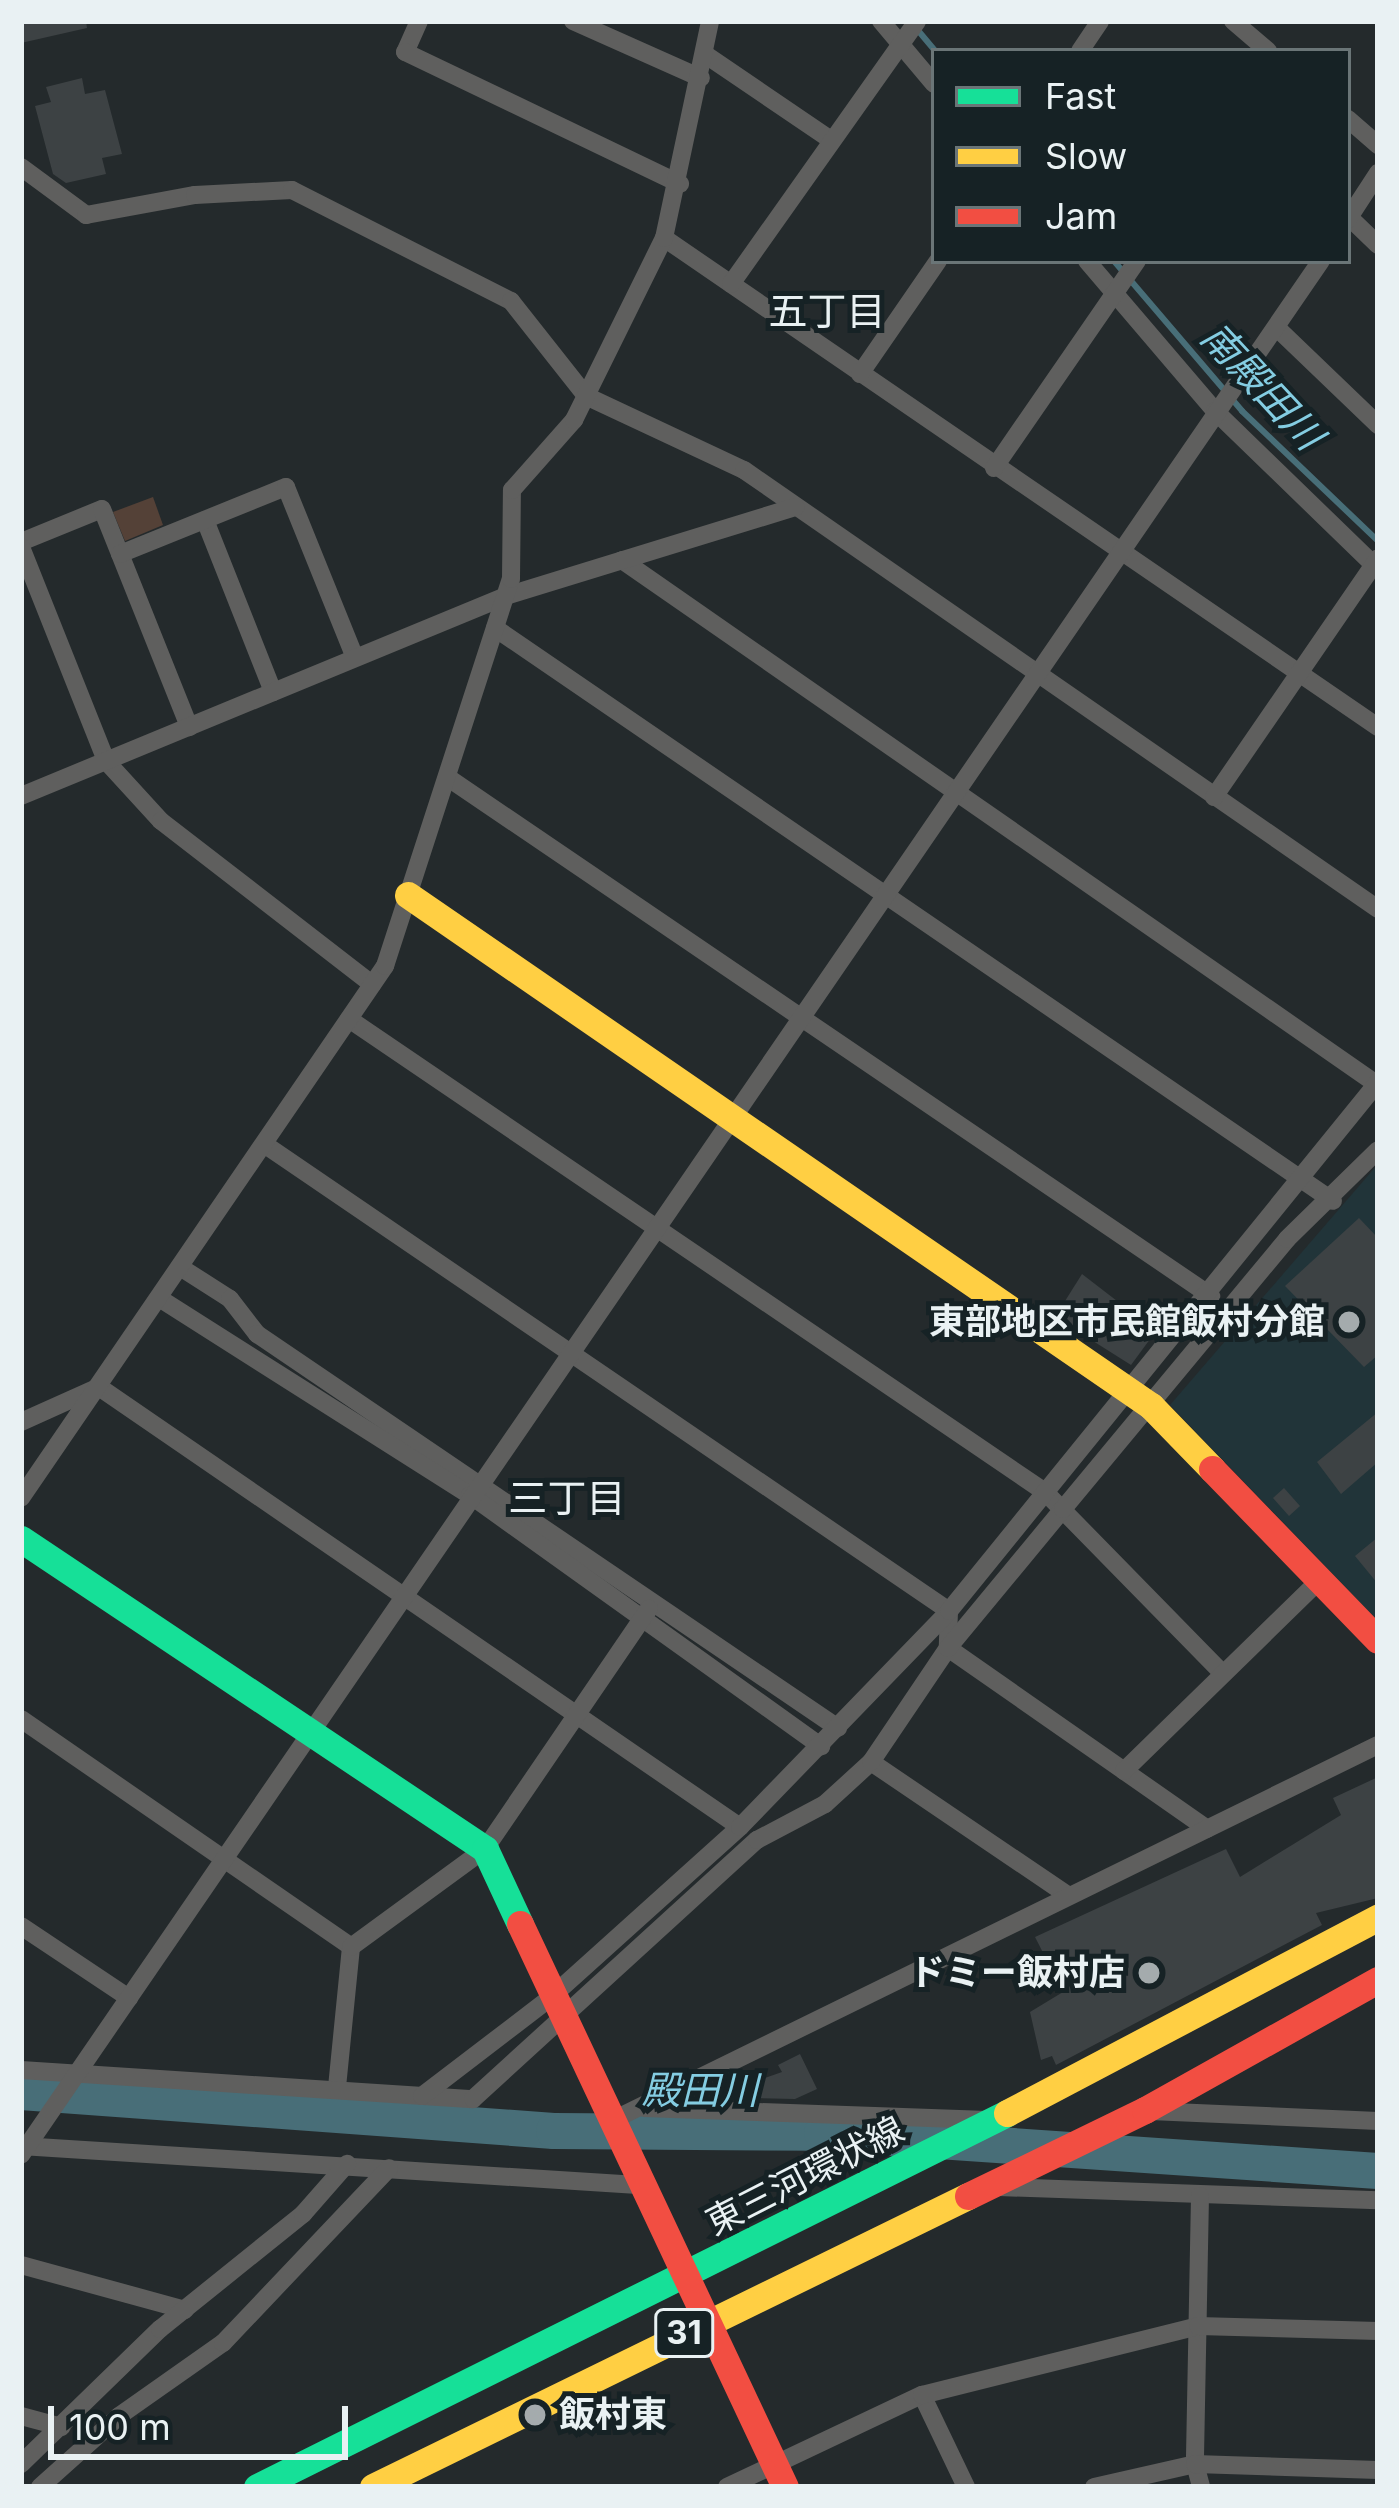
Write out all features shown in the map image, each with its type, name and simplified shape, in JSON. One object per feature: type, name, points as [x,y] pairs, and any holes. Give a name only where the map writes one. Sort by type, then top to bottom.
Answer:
[{"type":"street","points":[[419,21],[405,52],[680,184]]},
{"type":"street","points":[[573,21],[701,78]]},
{"type":"street","points":[[21,1498],[372,984],[408,895],[506,596],[512,490],[586,396],[664,238],[680,184],[710,21]]},
{"type":"street","points":[[880,21],[904,43],[931,80]]},
{"type":"street","points":[[731,284],[917,21]]},
{"type":"street","points":[[1082,48],[1100,21]]},
{"type":"street","points":[[1233,21],[1264,48]]},
{"type":"street","points":[[706,55],[831,140]]},
{"type":"street","points":[[1351,122],[1378,145]]},
{"type":"street","points":[[21,167],[86,215],[196,194],[292,190],[512,302],[586,396],[744,470],[1037,678],[1378,909]]},
{"type":"street","points":[[1351,215],[1378,173]]},
{"type":"street","points":[[1351,220],[1378,245]]},
{"type":"street","points":[[664,238],[1121,556],[1378,727]]},
{"type":"street","points":[[860,374],[936,264]]},
{"type":"street","points":[[1090,264],[1217,407],[1376,564],[1296,670],[1214,797]]},
{"type":"street","points":[[994,468],[1134,264]]},
{"type":"street","points":[[25,2146],[1319,264]]},
{"type":"street","points":[[1277,328],[1378,425]]},
{"type":"street","points":[[120,554],[286,487],[355,658]]},
{"type":"street","points":[[21,796],[506,596],[796,507]]},
{"type":"street","points":[[189,727],[102,509],[21,545],[106,761],[161,821],[372,984]]},
{"type":"street","points":[[205,520],[273,692]]},
{"type":"street","points":[[21,2070],[72,2081],[337,2088],[473,2099],[555,2008],[821,1746],[949,1611],[1377,1084],[954,797],[622,560]]},
{"type":"street","points":[[495,628],[1334,1201]]},
{"type":"street","points":[[447,777],[1230,1309]]},
{"type":"street","points":[[408,895],[1151,1406],[1378,1640]]},
{"type":"street","points":[[349,1019],[1045,1492],[1222,1672]]},
{"type":"street","points":[[264,1144],[949,1611]]},
{"type":"street","points":[[422,2096],[555,2008],[757,1840],[825,1804],[871,1762],[948,1648],[1063,1509],[1287,1239],[1334,1201],[1378,1150]]},
{"type":"street","points":[[180,1267],[230,1299],[257,1334],[649,1610],[821,1746]]},
{"type":"street","points":[[159,1298],[476,1487]]},
{"type":"street","points":[[21,1422],[99,1387]]},
{"type":"street","points":[[99,1387],[740,1827]]},
{"type":"street","points":[[21,1539],[485,1849],[681,2278],[779,2475]]},
{"type":"street","points":[[1124,1771],[1320,1580]]},
{"type":"street","points":[[337,2088],[351,1947],[485,1849],[649,1610]]},
{"type":"street","points":[[649,1610],[838,1728]]},
{"type":"street","points":[[948,1648],[949,1611]]},
{"type":"street","points":[[948,1648],[1207,1829]]},
{"type":"street","points":[[21,1719],[351,1947]]},
{"type":"street","points":[[609,2122],[1378,1745]]},
{"type":"street","points":[[871,1762],[1070,1896]]},
{"type":"street","name":"東三河環状線","points":[[257,2487],[879,2180],[1378,1917]]},
{"type":"street","points":[[21,1926],[128,1998]]},
{"type":"street","name":"31","points":[[373,2487],[1145,2110],[1378,1980]]},
{"type":"street","points":[[639,2108],[987,2124]]},
{"type":"street","points":[[1145,2110],[1378,2121]]},
{"type":"street","points":[[25,2146],[634,2177]]},
{"type":"street","points":[[21,2464],[185,2310],[303,2214],[347,2164]]},
{"type":"street","points":[[40,2487],[119,2416],[223,2343],[389,2168]]},
{"type":"street","points":[[989,2184],[1378,2200]]},
{"type":"street","points":[[1200,2196],[1195,2464],[1201,2487]]},
{"type":"street","points":[[21,2265],[185,2310]]},
{"type":"street","points":[[727,2487],[779,2475],[922,2395],[1198,2326],[1378,2331]]},
{"type":"street","points":[[922,2395],[966,2487]]},
{"type":"street","points":[[21,2416],[62,2426]]},
{"type":"street","points":[[1094,2487],[1195,2464],[1378,2470]]},
{"type":"shaded area","points":[[153,497],[163,525],[125,541],[113,512]]},
{"type":"shaded area","points":[[1378,1164],[1378,1621],[1170,1405]]},
{"type":"building","points":[[21,21],[86,21],[87,28],[21,43]]},
{"type":"building","points":[[82,78],[85,94],[105,90],[122,154],[102,158],[106,174],[66,183],[53,174],[35,106],[51,102],[46,87]]},
{"type":"building","name":"東部地区市民館飯村分館","points":[[1359,1218],[1378,1238],[1378,1355],[1364,1367],[1285,1286]]},
{"type":"building","points":[[1082,1274],[1156,1331],[1131,1365],[1055,1317]]},
{"type":"building","points":[[1378,1412],[1378,1462],[1341,1494],[1317,1462]]},
{"type":"building","points":[[1284,1488],[1300,1506],[1289,1516],[1273,1498]]},
{"type":"building","points":[[1378,1537],[1378,1584],[1355,1556]]},
{"type":"building","name":"ドミー飯村店","points":[[1378,1777],[1378,1898],[1316,1913],[1322,1925],[1056,2065],[1052,2056],[1041,2060],[1030,2012],[1063,1992],[1035,1937],[1226,1849],[1240,1877],[1341,1815],[1333,1798]]},
{"type":"building","points":[[800,2054],[817,2089],[795,2099],[711,2097],[782,2072],[778,2065]]},
{"type":"waterway","name":"南殿田川","points":[[916,28],[933,48]]},
{"type":"waterway","name":"南殿田川","points":[[1117,264],[1242,411],[1378,541]]},
{"type":"waterway","name":"殿田川","points":[[21,2092],[554,2131],[822,2133],[1378,2171]]},
{"type":"traffic: fast","points":[[21,1539],[485,1849],[520,1924]]},
{"type":"traffic: fast","points":[[257,2487],[1007,2113]]},
{"type":"traffic: slow","points":[[408,895],[1151,1406],[1212,1469]]},
{"type":"traffic: slow","points":[[1007,2113],[1378,1917]]},
{"type":"traffic: slow","points":[[373,2487],[968,2196]]},
{"type":"traffic: jam","points":[[1212,1469],[1378,1640]]},
{"type":"traffic: jam","points":[[520,1924],[785,2487]]},
{"type":"traffic: jam","points":[[968,2196],[1145,2110],[1378,1980]]},
{"type":"place","name":"東部地区市民館飯村分館","points":[[1349,1322]]},
{"type":"place","name":"ドミー飯村店","points":[[1149,1973]]},
{"type":"place","name":"飯村東","points":[[535,2415]]},
{"type":"district","name":"五丁目","points":[[827,311]]},
{"type":"district","name":"三丁目","points":[[567,1498]]}]
